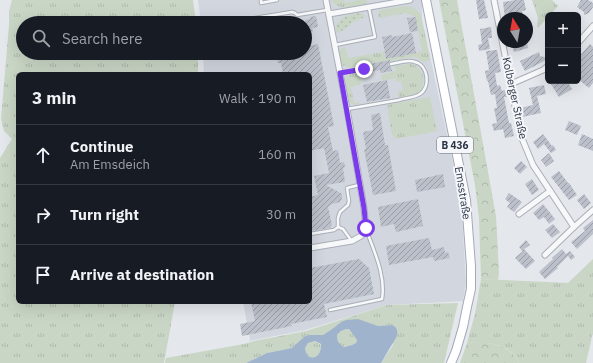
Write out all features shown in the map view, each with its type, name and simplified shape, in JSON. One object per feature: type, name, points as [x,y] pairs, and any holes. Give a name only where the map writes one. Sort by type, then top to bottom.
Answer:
[{"type":"main road","name":"Emsstraße","points":[[426,0],[466,200],[470,258],[470,289],[468,301],[463,328],[451,363]]},
{"type":"street","points":[[312,248],[352,240],[361,236],[366,228],[347,109],[326,0]]},
{"type":"street","points":[[328,12],[410,0]]},
{"type":"street","name":"Kolberger Straße","points":[[494,0],[521,136],[533,164],[574,227]]},
{"type":"street","points":[[581,40],[593,26]]},
{"type":"street","points":[[511,84],[545,68]]},
{"type":"street","points":[[519,214],[550,191]]},
{"type":"street","points":[[545,255],[593,210]]},
{"type":"lane","points":[[261,0],[261,3],[277,0]]},
{"type":"lane","points":[[334,45],[375,37],[369,7]]},
{"type":"lane","points":[[267,16],[292,12],[297,15],[328,12]]},
{"type":"lane","points":[[347,109],[419,95],[424,90],[426,74],[422,66],[416,62],[410,61],[390,64]]},
{"type":"lane","points":[[340,73],[364,69]]},
{"type":"lane","points":[[338,227],[340,212],[348,205],[349,201],[347,188],[360,185]]},
{"type":"lane","points":[[312,234],[334,230],[338,227]]},
{"type":"lane","points":[[338,227],[343,229],[352,240]]},
{"type":"lane","points":[[330,310],[382,300],[383,292],[378,264],[366,228]]},
{"type":"shaded area","points":[[198,0],[422,0],[422,19],[461,200],[466,283],[463,301],[387,305],[305,330],[249,341],[250,339],[243,304],[312,304],[312,72],[204,72],[203,60],[312,60],[312,16],[200,16]]},
{"type":"green space","points":[[12,0],[193,0],[195,16],[16,16],[16,60],[198,60],[198,72],[16,72],[16,304],[175,304],[164,363],[0,363],[0,158],[12,139],[4,131],[1,119],[9,11]]},
{"type":"green space","points":[[331,0],[344,0],[345,3],[358,0],[367,0],[368,3],[348,8],[339,6]]},
{"type":"green space","points":[[439,0],[457,0],[496,216],[499,273],[498,280],[481,279],[479,218],[475,185]]},
{"type":"green space","points":[[532,0],[552,0],[558,6],[553,12],[545,12],[545,20],[538,28],[538,18]]},
{"type":"green space","points":[[405,6],[414,8],[421,15],[430,60],[424,62],[414,57],[389,60],[352,68],[345,67],[343,65],[339,50],[345,47],[348,58],[384,52],[385,55],[396,57],[422,51],[416,17],[406,13],[379,18],[378,12],[380,10]]},
{"type":"green space","points":[[361,13],[365,17],[357,20],[338,33],[336,32],[336,27],[340,19]]},
{"type":"green space","points":[[407,64],[414,65],[419,68],[423,75],[423,83],[421,90],[416,95],[399,97],[398,91],[403,90],[401,81],[396,82],[396,78],[382,81],[381,75],[396,71],[395,66]]},
{"type":"green space","points":[[356,73],[360,76],[361,84],[351,87],[354,103],[359,102],[359,104],[355,105],[349,102],[345,80],[348,75]]},
{"type":"green space","points":[[430,97],[437,131],[396,139],[392,135],[387,105]]},
{"type":"green space","points":[[593,259],[593,332],[586,363],[519,363],[515,356],[504,347],[482,342],[467,343],[475,314],[481,279],[568,283]]},
{"type":"green space","points":[[458,303],[444,363],[381,363],[393,345],[390,325],[378,326],[363,321],[341,322],[323,335],[309,335],[292,348],[267,353],[246,363],[165,363],[166,358],[306,331],[387,305]]},
{"type":"green space","points":[[346,329],[349,329],[357,340],[356,343],[352,345],[343,346],[340,345],[337,340],[337,335]]},
{"type":"green space","points":[[315,341],[321,345],[321,350],[317,356],[308,356],[305,348],[308,343]]},
{"type":"green space","points":[[480,342],[503,347],[516,358],[519,363],[460,363],[467,343]]},
{"type":"water","points":[[358,319],[378,326],[392,325],[396,328],[397,336],[381,363],[246,363],[267,353],[292,348],[304,337],[309,335],[323,335],[346,320]],"holes":[[[346,329],[349,329],[357,340],[356,343],[344,347],[337,339],[337,335]],[[315,341],[321,344],[321,349],[317,356],[308,356],[305,348],[308,343]]]},
{"type":"building","points":[[476,0],[484,0],[488,18],[479,19]]},
{"type":"building","points":[[524,0],[526,10],[522,12],[504,12],[503,2]]},
{"type":"building","points":[[581,0],[588,0],[593,3],[593,7],[589,13],[584,15],[584,12],[577,7]]},
{"type":"building","points":[[316,16],[318,27],[312,28],[312,17]]},
{"type":"building","points":[[416,17],[418,31],[410,32],[407,18]]},
{"type":"building","points":[[491,27],[492,38],[488,38],[490,49],[479,51],[478,45],[482,44],[480,29]]},
{"type":"building","points":[[412,33],[416,53],[386,59],[382,37],[392,35],[392,37]]},
{"type":"building","points":[[318,44],[334,126],[328,127],[333,151],[338,150],[340,163],[344,162],[345,167],[343,168],[345,182],[326,185],[342,194],[342,198],[340,202],[332,204],[328,207],[332,225],[330,228],[312,231],[312,196],[318,195],[314,176],[329,173],[324,148],[312,151],[312,72],[283,72],[281,63],[278,63],[277,60],[312,60],[312,45]]},
{"type":"building","points":[[590,44],[593,47],[593,83],[589,88],[581,81],[581,54]]},
{"type":"building","points":[[513,48],[528,48],[514,52]]},
{"type":"building","points":[[497,50],[501,72],[495,73],[497,86],[500,85],[502,91],[505,90],[507,97],[504,97],[509,123],[511,123],[514,136],[505,138],[503,129],[494,131],[492,124],[497,123],[494,108],[497,108],[495,94],[491,95],[485,71],[489,70],[486,51]]},
{"type":"building","points":[[539,52],[540,56],[545,57],[545,61],[525,71],[520,61]]},
{"type":"building","points":[[390,60],[388,65],[391,67],[392,71],[380,73],[380,70],[365,73],[367,68],[364,65]]},
{"type":"building","points":[[387,80],[390,98],[367,102],[363,85]]},
{"type":"building","points":[[551,84],[569,84],[572,89],[559,97]]},
{"type":"building","points":[[544,85],[546,94],[537,96],[541,113],[522,117],[520,108],[533,105],[529,88]]},
{"type":"building","points":[[380,113],[385,145],[388,145],[396,191],[373,195],[364,149],[366,149],[363,132],[373,130],[371,115]]},
{"type":"building","points":[[569,121],[581,126],[577,135],[565,130]]},
{"type":"building","points":[[543,134],[556,150],[551,153],[544,144],[538,149],[533,142]]},
{"type":"building","points":[[582,134],[593,139],[593,151],[578,145]]},
{"type":"building","points":[[549,153],[554,161],[546,167],[541,160]]},
{"type":"building","points":[[521,161],[527,167],[520,174],[514,168]]},
{"type":"building","points":[[559,171],[577,195],[569,200],[551,177]]},
{"type":"building","points":[[443,174],[445,187],[417,192],[415,180]]},
{"type":"building","points":[[532,179],[539,190],[532,195],[525,184]]},
{"type":"building","points":[[509,193],[522,202],[514,212],[507,207],[510,203],[505,199]]},
{"type":"building","points":[[584,194],[591,203],[584,209],[577,200]]},
{"type":"building","points":[[418,199],[423,226],[396,232],[394,224],[381,227],[378,207]]},
{"type":"building","points":[[543,204],[555,219],[549,224],[544,217],[539,220],[533,213]]},
{"type":"building","points":[[593,220],[593,234],[577,249],[571,242],[585,231],[583,228]]},
{"type":"building","points":[[553,224],[560,232],[552,238],[545,230]]},
{"type":"building","points":[[429,238],[432,250],[444,247],[445,253],[448,252],[450,258],[434,261],[433,257],[389,265],[386,246]]},
{"type":"building","points":[[526,240],[530,245],[524,249],[535,261],[526,269],[515,258],[523,251],[519,247]]},
{"type":"building","points":[[562,249],[566,254],[570,251],[575,257],[571,260],[568,256],[557,267],[558,268],[545,279],[539,272]]},
{"type":"building","points":[[359,259],[369,268],[374,294],[324,304],[327,317],[242,336],[240,324],[255,321],[251,304],[312,304],[312,268]]},
{"type":"route","points":[[364,69],[340,73],[364,208],[366,228]]}]
